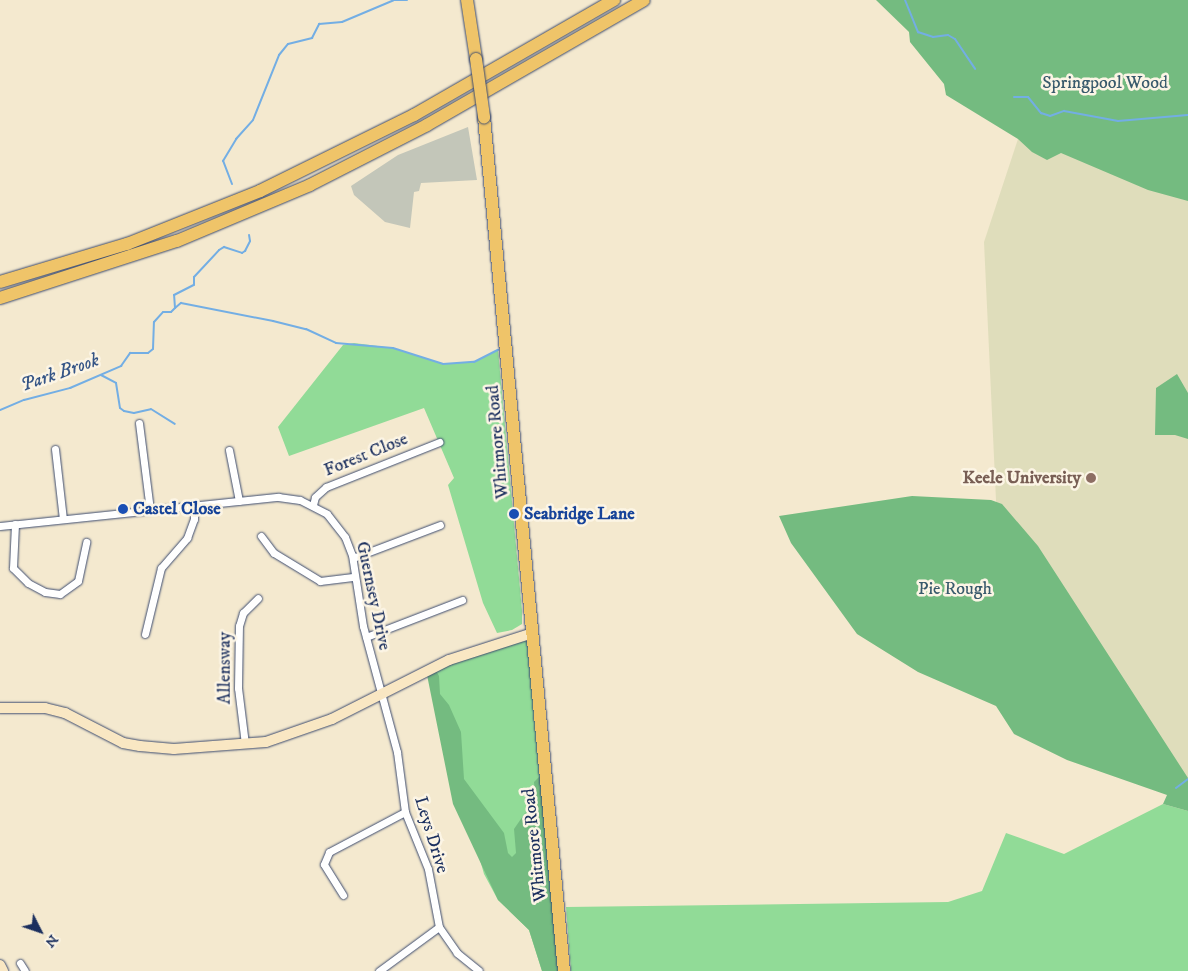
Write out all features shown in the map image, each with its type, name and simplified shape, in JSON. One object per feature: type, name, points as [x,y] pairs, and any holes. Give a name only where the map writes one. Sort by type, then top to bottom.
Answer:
[{"type":"highway","name":"Whitmore Road","points":[[467,0],[484,117],[564,971]]},
{"type":"highway","points":[[0,282],[127,244],[278,183],[406,120],[614,0]]},
{"type":"highway","points":[[0,298],[160,247],[310,185],[427,125],[644,0]]},
{"type":"street","points":[[139,423],[150,510]]},
{"type":"street","name":"Forest Close","points":[[313,505],[315,497],[326,487],[439,442]]},
{"type":"street","points":[[55,449],[63,519]]},
{"type":"street","points":[[229,450],[239,501]]},
{"type":"street","name":"Guernsey Drive","points":[[0,526],[278,497],[313,505],[338,526],[353,558],[366,636],[380,693]]},
{"type":"street","points":[[145,634],[162,568],[187,538],[194,519],[194,506]]},
{"type":"street","points":[[14,524],[13,568],[28,583],[45,592],[60,594],[78,581],[86,542]]},
{"type":"street","points":[[353,558],[440,525]]},
{"type":"street","points":[[261,536],[274,553],[320,580],[355,577]]},
{"type":"street","name":"Allensway","points":[[245,744],[238,688],[239,626],[244,613],[258,598]]},
{"type":"street","points":[[366,636],[462,600]]},
{"type":"street","points":[[0,708],[46,708],[65,713],[116,740],[140,746],[174,749],[245,744],[284,737],[332,719],[448,660],[533,633]]},
{"type":"street","name":"Leys Drive","points":[[380,693],[398,752],[405,812],[428,869],[439,927],[457,954],[480,971]]},
{"type":"street","points":[[343,895],[324,864],[330,852],[405,812]]},
{"type":"street","points":[[379,971],[439,927]]},
{"type":"street","points":[[20,963],[25,971]]},
{"type":"street","points":[[0,965],[3,971]]},
{"type":"shaded area","points":[[468,127],[477,180],[421,183],[419,191],[414,192],[410,228],[385,222],[354,195],[351,186],[398,155]]},
{"type":"shaded area","name":"Keele University","points":[[1188,133],[1188,794],[1006,715],[984,242],[1018,139]]},
{"type":"green space","name":"Springpool Wood","points":[[876,0],[1188,0],[1188,201],[1148,190],[1061,153],[1047,160],[1032,152],[1018,139],[946,95],[944,84],[910,42],[909,32]]},
{"type":"green space","points":[[354,343],[393,348],[443,364],[474,362],[498,350],[522,610],[522,624],[512,630],[497,633],[483,603],[448,485],[454,478],[424,408],[289,456],[278,427],[343,345]]},
{"type":"green space","points":[[1177,374],[1188,393],[1188,439],[1175,435],[1155,435],[1156,388]]},
{"type":"green space","name":"Pie Rough","points":[[912,496],[991,500],[1002,504],[1038,546],[1188,778],[1188,811],[1163,804],[1167,795],[1067,760],[1014,734],[996,706],[918,672],[857,634],[791,543],[779,516]]},
{"type":"green space","points":[[533,633],[539,712],[542,971],[529,930],[498,900],[484,874],[426,670]]},
{"type":"green space","points":[[434,667],[439,676],[440,694],[449,705],[461,732],[464,779],[504,833],[508,853],[512,857],[516,853],[514,829],[525,813],[536,806],[534,782],[542,774],[561,971],[542,971],[529,930],[498,900],[453,804],[426,670]]},
{"type":"green space","points":[[1163,804],[1188,811],[1188,971],[571,971],[566,907],[948,902],[982,891],[1006,833],[1064,854]]},
{"type":"waterway","name":"Park Brook","points":[[232,184],[223,161],[236,139],[253,120],[279,55],[288,44],[312,38],[319,24],[342,22],[394,0],[407,0]]},
{"type":"waterway","name":"Park Brook","points":[[905,0],[918,32],[933,37],[948,35],[955,39],[975,69]]},
{"type":"waterway","name":"Park Brook","points":[[1014,97],[1028,97],[1041,113],[1050,116],[1064,111],[1118,121],[1188,115]]},
{"type":"waterway","name":"Park Brook","points":[[0,410],[24,400],[70,388],[121,366],[130,353],[148,353],[153,349],[154,322],[163,312],[171,312],[175,308],[174,295],[194,285],[194,277],[219,250],[224,247],[242,253],[245,251],[250,241],[249,235]]},
{"type":"waterway","points":[[175,308],[181,303],[273,321],[306,329],[336,343],[393,348],[443,364],[474,362],[498,350]]},
{"type":"waterway","points":[[101,375],[116,383],[120,408],[124,411],[134,413],[151,409],[175,424]]},
{"type":"waterway","points":[[1176,788],[1188,779]]},
{"type":"place","name":"Keele University","points":[[1091,478]]},
{"type":"place","name":"Castel Close","points":[[123,509]]},
{"type":"place","name":"Seabridge Lane","points":[[514,514]]}]
